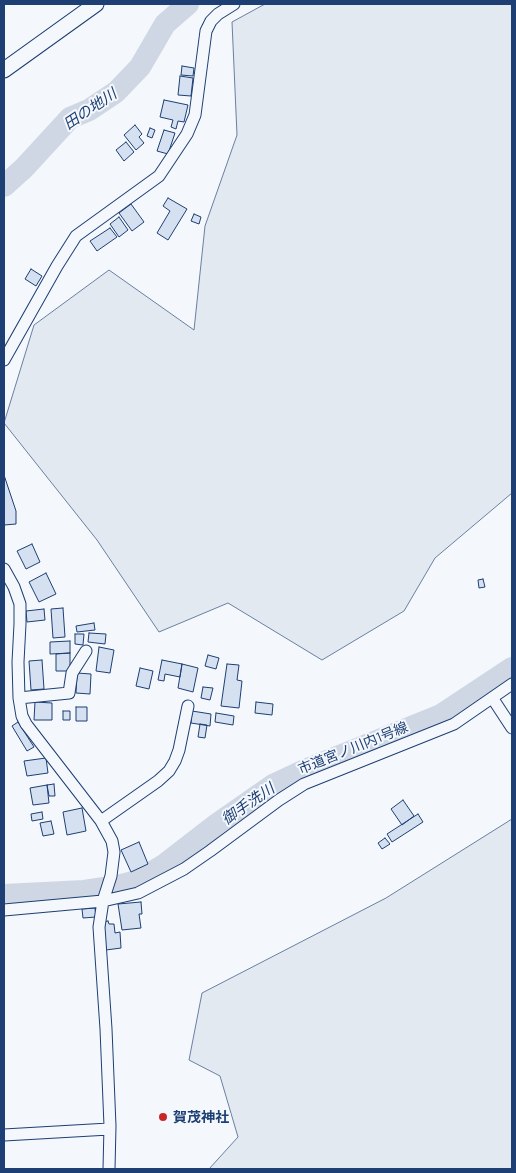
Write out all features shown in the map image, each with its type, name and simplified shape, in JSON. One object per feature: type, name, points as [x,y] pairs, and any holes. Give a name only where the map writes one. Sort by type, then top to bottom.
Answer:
[{"type":"main road","points":[[4,70],[96,4]]},
{"type":"street","points":[[4,360],[76,236],[158,176],[187,134],[195,115],[206,31],[211,21],[218,14],[234,4]]},
{"type":"street","points":[[4,569],[18,596],[21,613],[18,662],[19,698],[22,716],[26,724],[101,821],[112,841],[114,852],[111,876],[98,927],[106,1029],[109,1169]]},
{"type":"street","points":[[19,698],[69,693],[72,673],[86,651]]},
{"type":"street","name":"市道宮ノ川内1号線","points":[[4,910],[138,893],[184,869],[278,800],[304,784],[454,724],[493,699],[512,684]]},
{"type":"street","points":[[493,699],[512,728]]},
{"type":"street","points":[[101,821],[158,781],[169,771],[179,750],[188,706]]},
{"type":"street","points":[[4,1135],[109,1129]]},
{"type":"shaded area","points":[[265,4],[512,4],[512,493],[435,558],[404,611],[322,660],[228,603],[159,632],[97,540],[4,423],[34,325],[109,270],[194,330],[205,226],[237,135],[232,22]]},
{"type":"shaded area","points":[[512,819],[512,1169],[209,1169],[238,1137],[220,1076],[189,1060],[202,993],[386,898]]},
{"type":"building","points":[[182,66],[194,68],[193,76],[181,75]]},
{"type":"building","points":[[180,76],[193,78],[191,96],[178,95]]},
{"type":"building","points":[[164,100],[188,105],[184,122],[178,121],[176,129],[171,127],[173,120],[160,117]]},
{"type":"building","points":[[135,125],[142,134],[139,137],[144,143],[136,150],[124,135]]},
{"type":"building","points":[[150,128],[155,130],[152,138],[147,136]]},
{"type":"building","points":[[164,130],[175,133],[168,154],[157,151]]},
{"type":"building","points":[[126,142],[134,152],[124,161],[116,150]]},
{"type":"building","points":[[168,198],[187,209],[168,240],[157,233],[170,211],[163,206]]},
{"type":"building","points":[[131,204],[144,222],[132,231],[119,213]]},
{"type":"building","points":[[194,214],[201,217],[199,224],[191,221]]},
{"type":"building","points":[[119,217],[128,230],[119,237],[110,224]]},
{"type":"building","points":[[110,228],[117,237],[97,251],[90,241]]},
{"type":"building","points":[[31,269],[42,276],[36,286],[25,279]]},
{"type":"building","points":[[4,475],[16,511],[16,524],[4,525]]},
{"type":"building","points":[[32,544],[40,562],[26,569],[17,551]]},
{"type":"building","points":[[46,573],[56,594],[39,602],[29,582]]},
{"type":"building","points":[[483,579],[485,587],[479,588],[478,580]]},
{"type":"building","points":[[63,608],[65,637],[53,638],[51,609]]},
{"type":"building","points":[[44,609],[45,620],[27,622],[26,611]]},
{"type":"building","points":[[94,623],[95,630],[77,632],[76,626]]},
{"type":"building","points":[[89,633],[106,634],[105,644],[88,642]]},
{"type":"building","points":[[75,634],[84,634],[83,645],[75,644]]},
{"type":"building","points":[[70,641],[70,653],[50,654],[50,642]]},
{"type":"building","points":[[99,647],[114,650],[110,673],[96,671]]},
{"type":"building","points":[[70,653],[70,671],[56,671],[56,654]]},
{"type":"building","points":[[208,655],[219,658],[216,669],[205,666]]},
{"type":"building","points":[[42,660],[44,689],[31,690],[29,661]]},
{"type":"building","points":[[162,660],[182,664],[180,677],[165,674],[164,681],[158,680]]},
{"type":"building","points":[[182,664],[198,668],[193,692],[178,688]]},
{"type":"building","points":[[227,664],[239,665],[237,680],[242,681],[239,708],[221,706]]},
{"type":"building","points":[[140,668],[153,671],[149,689],[136,686]]},
{"type":"building","points":[[77,673],[91,674],[90,694],[76,693]]},
{"type":"building","points":[[203,687],[213,688],[210,700],[201,698]]},
{"type":"building","points":[[35,702],[52,703],[52,720],[34,720]]},
{"type":"building","points":[[256,702],[273,704],[272,715],[255,713]]},
{"type":"building","points":[[76,707],[87,707],[87,721],[76,721]]},
{"type":"building","points":[[63,711],[70,711],[70,720],[63,720]]},
{"type":"building","points":[[192,711],[211,714],[210,726],[191,723]]},
{"type":"building","points":[[216,713],[234,716],[233,725],[215,722]]},
{"type":"building","points":[[18,722],[34,747],[27,751],[12,726]]},
{"type":"building","points":[[200,724],[207,725],[205,738],[198,737]]},
{"type":"building","points":[[46,758],[48,773],[27,776],[24,761]]},
{"type":"building","points":[[54,784],[55,796],[49,796],[47,785]]},
{"type":"building","points":[[47,785],[49,803],[33,805],[30,788]]},
{"type":"building","points":[[403,800],[414,816],[402,825],[391,809]]},
{"type":"building","points":[[82,808],[86,831],[67,835],[63,812]]},
{"type":"building","points":[[42,812],[43,819],[32,821],[31,814]]},
{"type":"building","points":[[418,814],[423,822],[392,842],[387,834]]},
{"type":"building","points":[[51,821],[54,834],[43,836],[40,823]]},
{"type":"building","points":[[385,838],[390,844],[382,849],[378,843]]},
{"type":"building","points":[[139,842],[148,864],[131,872],[121,850]]},
{"type":"building","points":[[141,902],[142,914],[139,914],[141,928],[122,930],[118,904]]},
{"type":"building","points":[[95,908],[96,917],[83,918],[82,909]]},
{"type":"building","points":[[108,921],[109,924],[114,924],[115,933],[120,932],[121,948],[106,950],[103,922]]},
{"type":"waterway","name":"田の地川","points":[[4,186],[24,168],[70,118],[89,110],[116,92],[140,67],[165,24],[188,4]]},
{"type":"waterway","name":"御手洗川","points":[[4,895],[84,891],[137,881],[164,865],[217,824],[273,785],[305,770],[441,715],[512,668]]},
{"type":"place","name":"賀茂神社","points":[[163,1117]]}]
